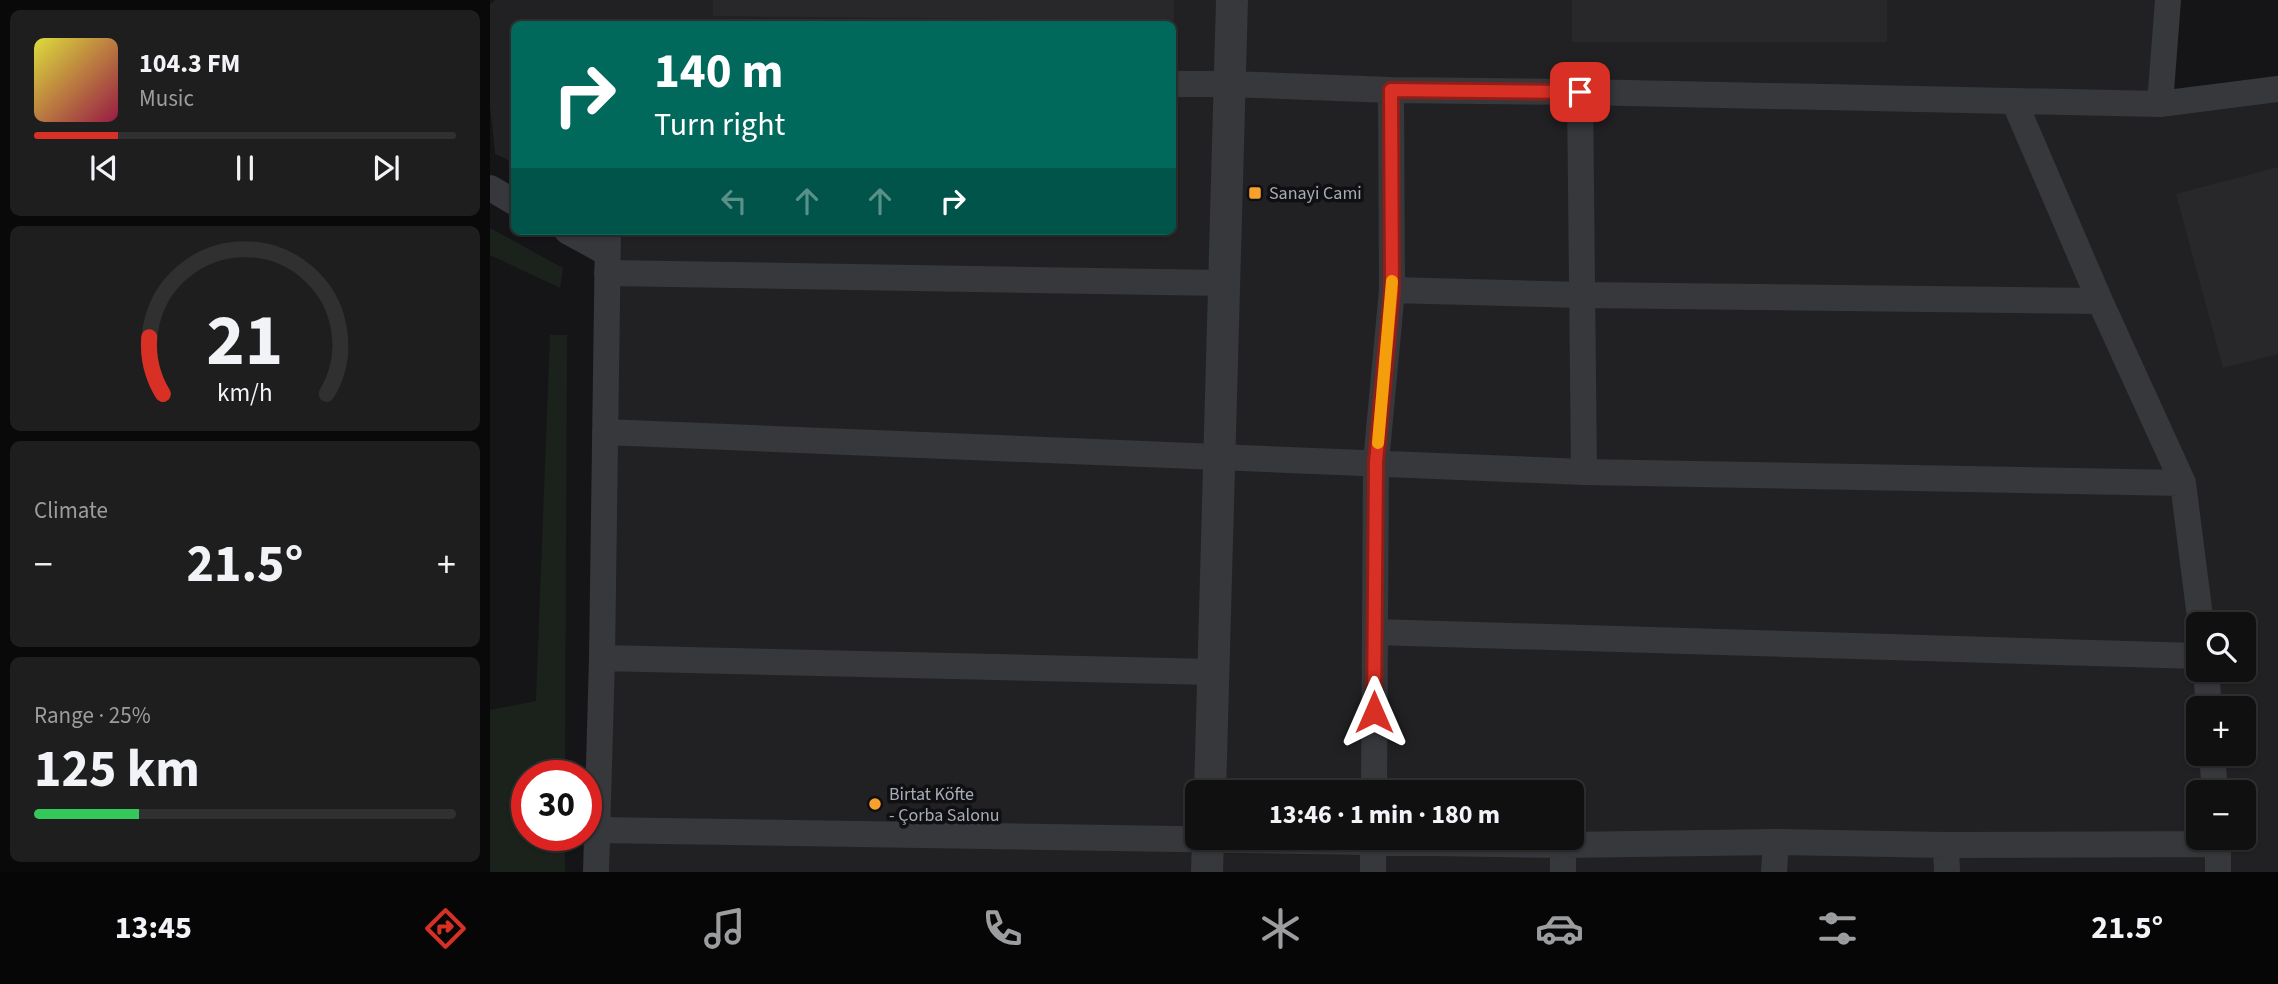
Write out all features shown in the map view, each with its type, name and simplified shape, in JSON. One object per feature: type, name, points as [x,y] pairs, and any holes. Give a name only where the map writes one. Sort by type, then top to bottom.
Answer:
[{"type":"street","points":[[1210,780],[1232,0]]},
{"type":"street","points":[[2160,104],[2168,0]]},
{"type":"street","points":[[1176,84],[2160,104],[2278,89]]},
{"type":"street","points":[[1374,780],[1376,462],[1392,290],[1391,90]]},
{"type":"street","points":[[1580,92],[1584,472]]},
{"type":"street","points":[[2014,101],[2100,301],[2183,483],[2199,612]]},
{"type":"street","points":[[490,188],[511,200]]},
{"type":"street","points":[[575,235],[607,252],[1224,283]]},
{"type":"street","points":[[598,760],[607,252]]},
{"type":"street","points":[[1392,290],[2100,301]]},
{"type":"street","points":[[605,432],[1584,472],[2183,483]]},
{"type":"street","points":[[1375,632],[2186,656]]},
{"type":"street","points":[[602,658],[1213,672]]},
{"type":"street","points":[[602,830],[1185,838]]},
{"type":"street","points":[[1584,845],[1776,842],[1946,845],[2186,841]]},
{"type":"street","points":[[1774,872],[1776,842]]},
{"type":"street","points":[[1946,845],[1947,872]]},
{"type":"street","points":[[1207,872],[1208,850]]},
{"type":"street","points":[[1373,850],[1373,872]]},
{"type":"street","points":[[1563,850],[1563,872]]},
{"type":"street","points":[[2218,850],[2218,872]]},
{"type":"street","points":[[596,851],[596,872]]},
{"type":"shaded area","points":[[495,0],[2168,0],[2160,104],[2278,98],[2278,872],[596,872],[596,851],[602,851],[602,760],[598,760],[608,235],[1176,235],[1176,21],[511,21],[511,162],[495,154],[490,105],[490,4]]},
{"type":"shaded area","points":[[490,228],[563,268],[560,288],[490,255]]},
{"type":"shaded area","points":[[550,335],[567,335],[565,760],[511,760],[511,851],[565,851],[565,872],[490,872],[490,710],[536,701]]},
{"type":"building","points":[[713,0],[1174,0],[1174,21],[713,16]]},
{"type":"building","points":[[1572,0],[1887,0],[1887,42],[1572,42]]},
{"type":"building","points":[[2278,167],[2278,354],[2223,368],[2176,194]]},
{"type":"slow traffic","points":[[1378,443],[1392,281]]},
{"type":"place","name":"Sanayi Cami","points":[[1255,193]]},
{"type":"place","name":"Birtat Köfte - Çorba Salonu","points":[[875,804]]},
{"type":"route","points":[[1374,712],[1376,462],[1392,290],[1391,90],[1580,92]]}]
